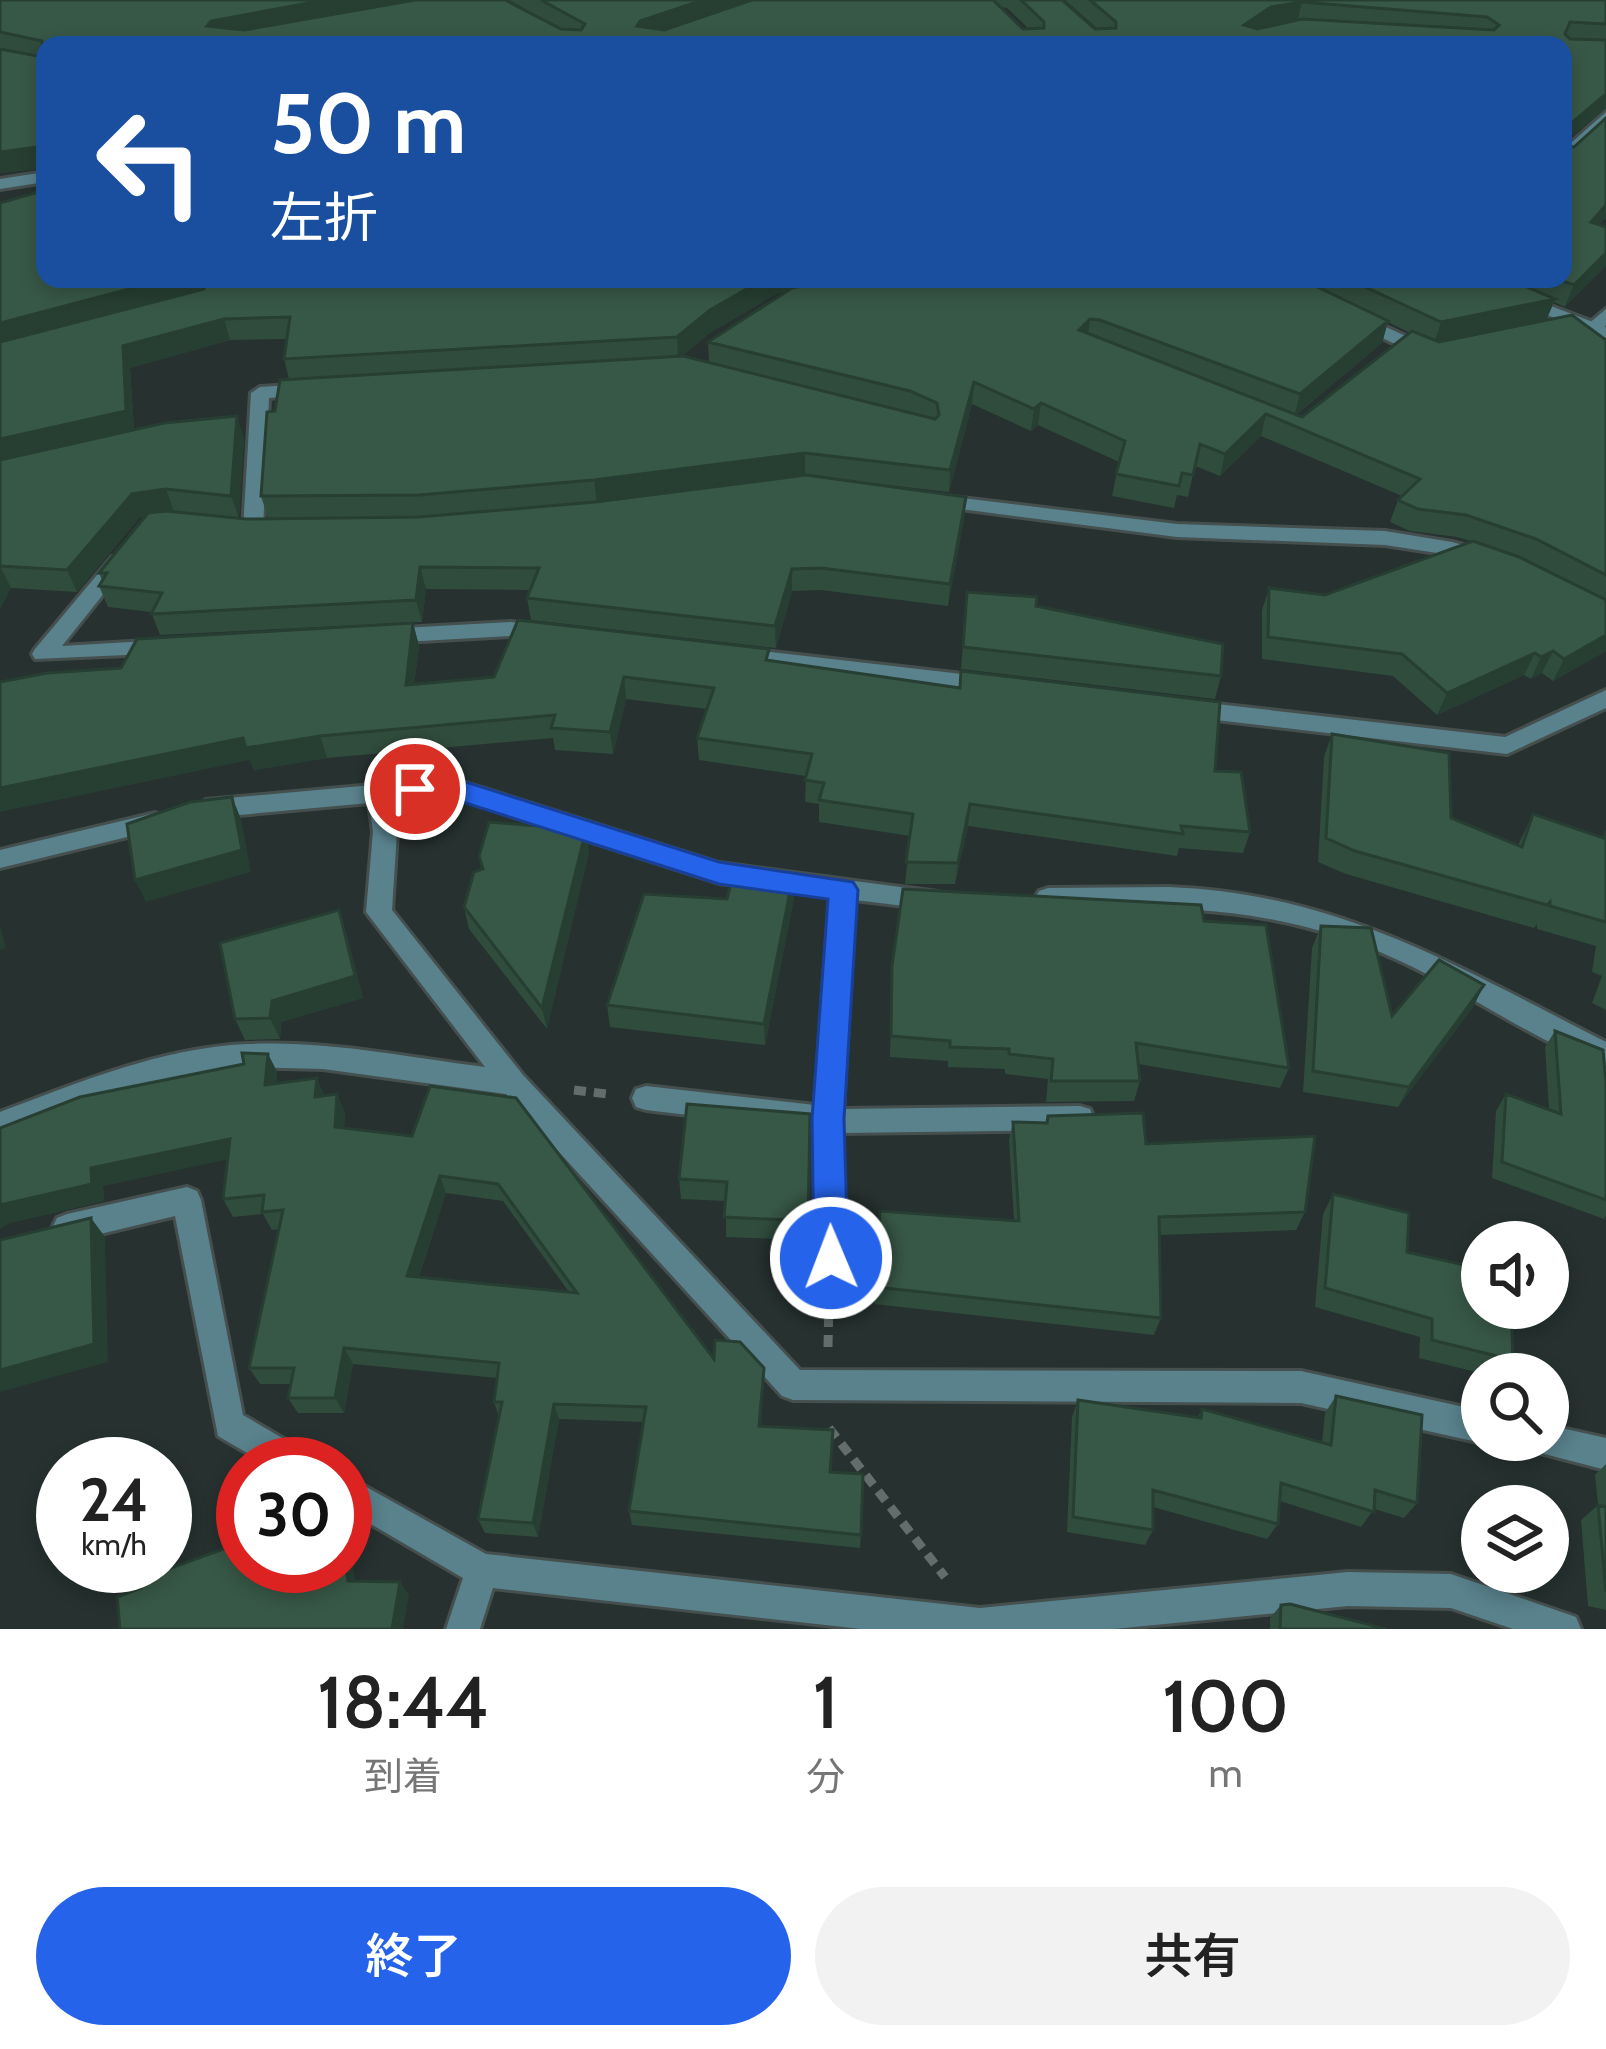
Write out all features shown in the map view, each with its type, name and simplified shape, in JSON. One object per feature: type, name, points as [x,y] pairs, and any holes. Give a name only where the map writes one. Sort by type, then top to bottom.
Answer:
[{"type":"street","points":[[1572,150],[1606,116]]},
{"type":"street","points":[[0,184],[36,178]]},
{"type":"street","points":[[1490,288],[1596,325]]},
{"type":"street","points":[[1327,305],[1431,354],[1446,353]]},
{"type":"street","points":[[1556,330],[1596,325]]},
{"type":"street","points":[[1384,355],[1402,340]]},
{"type":"street","points":[[230,529],[264,530],[260,393],[331,389]]},
{"type":"street","points":[[241,419],[262,414]]},
{"type":"street","points":[[924,500],[1211,533],[1346,536],[1456,548],[1503,565]]},
{"type":"street","points":[[133,544],[43,655],[183,647]]},
{"type":"street","points":[[370,637],[511,629],[558,635]]},
{"type":"street","points":[[724,654],[1009,688]]},
{"type":"street","points":[[1175,707],[1507,746],[1606,698]]},
{"type":"street","points":[[0,859],[206,808],[379,790],[450,788],[719,873],[910,899],[956,899]]},
{"type":"street","points":[[379,790],[385,832],[380,912],[513,1083],[793,1385],[1301,1387],[1461,1421]]},
{"type":"street","points":[[831,1258],[828,1119],[843,890]]},
{"type":"street","points":[[1023,898],[1198,897],[1284,909],[1353,929],[1606,1055]]},
{"type":"street","points":[[0,1125],[93,1088],[210,1059],[277,1055],[513,1083]]},
{"type":"street","points":[[646,1098],[828,1119],[1107,1117]]},
{"type":"street","points":[[34,1236],[187,1200],[229,1425],[250,1437]]},
{"type":"street","points":[[1569,1446],[1606,1454]]},
{"type":"street","points":[[372,1507],[482,1570],[980,1624],[1348,1589],[1451,1592],[1564,1629]]},
{"type":"street","points":[[463,1629],[482,1570]]},
{"type":"path","points":[[826,1387],[831,1258]]},
{"type":"path","points":[[793,1385],[890,1501],[980,1624]]},
{"type":"building","points":[[0,0],[325,0],[211,21],[207,26],[244,30],[415,0],[505,0],[561,29],[581,30],[585,24],[541,0],[703,0],[637,26],[664,30],[752,0],[993,0],[1023,29],[1044,28],[1044,22],[1021,0],[1062,0],[1095,29],[1116,28],[1116,22],[1090,0],[1606,0],[1606,24],[1570,22],[1567,36],[36,36],[36,40],[0,32]],"holes":[[[1302,2],[1487,17],[1499,25],[1494,30],[1302,19],[1257,29],[1244,25],[1271,7]]]},
{"type":"building","points":[[1572,39],[1606,40],[1606,94],[1572,123]]},
{"type":"building","points":[[0,49],[36,56],[36,147],[0,152]]},
{"type":"building","points":[[1606,118],[1606,205],[1591,222],[1606,227],[1606,253],[1574,285],[1572,147]]},
{"type":"building","points":[[36,193],[36,288],[133,288],[0,323],[0,203]]},
{"type":"building","points":[[748,288],[677,337],[284,359],[290,317],[224,319],[123,346],[126,411],[0,439],[0,342],[204,289]]},
{"type":"building","points":[[792,288],[1320,288],[1388,321],[1300,394],[1100,320],[1090,319],[1079,330],[1302,417],[1412,331],[1439,342],[1572,315],[1606,340],[1606,575],[1536,539],[1466,515],[1418,509],[1398,500],[1420,479],[1266,414],[1225,454],[1200,444],[1193,475],[1182,473],[1179,486],[1116,474],[1125,441],[1041,403],[1034,409],[974,382],[950,470],[805,453],[594,480],[419,495],[261,496],[267,412],[275,411],[280,380],[683,356],[935,419],[939,415],[937,403],[910,391],[708,342]]},
{"type":"building","points":[[1367,288],[1530,288],[1555,299],[1441,322]]},
{"type":"building","points":[[237,416],[231,496],[166,489],[132,494],[67,570],[0,566],[0,460],[164,423]]},
{"type":"building","points":[[806,475],[966,497],[950,584],[821,568],[792,569],[775,626],[527,598],[539,568],[420,567],[416,600],[151,614],[162,593],[99,586],[107,573],[99,573],[148,513],[246,519],[419,517],[595,502]]},
{"type":"building","points":[[1473,541],[1519,557],[1606,600],[1606,635],[1564,659],[1553,651],[1541,657],[1535,653],[1447,693],[1402,654],[1268,637],[1269,588],[1325,595]]},
{"type":"building","points":[[967,592],[1037,597],[1036,606],[1223,644],[1221,676],[963,647]]},
{"type":"building","points":[[518,620],[769,649],[766,660],[960,688],[961,671],[1220,702],[1215,771],[1241,772],[1250,832],[1181,826],[1183,834],[970,804],[958,863],[906,862],[913,814],[819,800],[824,783],[805,780],[812,754],[697,738],[714,688],[624,677],[610,732],[551,728],[555,715],[320,736],[246,748],[243,738],[0,788],[0,682],[121,668],[137,639],[413,623],[406,685],[494,677]]},
{"type":"building","points":[[1332,734],[1449,753],[1451,818],[1522,847],[1533,814],[1603,838],[1606,832],[1606,922],[1550,906],[1550,902],[1547,905],[1355,851],[1326,838]]},
{"type":"building","points":[[232,797],[242,850],[135,880],[127,824],[190,802]]},
{"type":"building","points":[[489,822],[586,830],[542,1008],[464,907],[474,872],[483,869],[479,856]]},
{"type":"building","points":[[735,868],[793,876],[764,1024],[607,1005],[644,894],[727,899]]},
{"type":"building","points":[[903,889],[1201,905],[1204,921],[1266,925],[1289,1068],[1136,1043],[1140,1081],[1051,1081],[1053,1059],[1009,1054],[1009,1049],[950,1047],[950,1041],[891,1036],[892,966]]},
{"type":"building","points":[[339,910],[355,976],[272,1001],[270,1018],[235,1019],[220,943]]},
{"type":"building","points":[[1321,926],[1371,928],[1392,1016],[1439,960],[1484,985],[1409,1087],[1313,1071]]},
{"type":"building","points":[[1555,1031],[1603,1050],[1606,1200],[1502,1162],[1506,1094],[1561,1114]]},
{"type":"building","points":[[242,1053],[268,1054],[265,1085],[317,1078],[315,1097],[337,1094],[335,1127],[412,1136],[430,1086],[516,1098],[714,1359],[715,1340],[740,1342],[764,1368],[759,1426],[833,1430],[830,1472],[863,1474],[861,1535],[629,1511],[646,1407],[554,1404],[533,1523],[478,1519],[502,1402],[494,1402],[499,1363],[344,1348],[335,1398],[288,1398],[294,1368],[249,1368],[283,1210],[262,1212],[264,1195],[223,1199],[230,1139],[91,1168],[92,1184],[0,1205],[0,1128],[80,1097],[244,1064]],"holes":[[[440,1176],[498,1184],[577,1293],[407,1276]]]},
{"type":"building","points":[[687,1104],[810,1114],[808,1221],[724,1217],[727,1182],[679,1179]]},
{"type":"building","points":[[1143,1113],[1146,1144],[1315,1136],[1305,1212],[1159,1217],[1161,1318],[876,1287],[880,1211],[1019,1221],[1013,1122]]},
{"type":"building","points":[[1333,1194],[1409,1213],[1407,1252],[1461,1264],[1461,1329],[1512,1329],[1513,1353],[1485,1353],[1432,1340],[1432,1319],[1325,1288]]},
{"type":"building","points":[[91,1218],[94,1344],[0,1370],[0,1240]]},
{"type":"building","points":[[1336,1396],[1422,1415],[1417,1503],[1375,1490],[1374,1512],[1281,1483],[1278,1524],[1153,1490],[1153,1530],[1073,1517],[1078,1400],[1201,1418],[1202,1409],[1331,1445]]},
{"type":"building","points":[[1598,1505],[1606,1507],[1606,1592]]},
{"type":"building","points":[[216,1552],[216,1593],[372,1593],[372,1581],[400,1582],[392,1629],[120,1629],[117,1597],[192,1593],[192,1560]]},
{"type":"building","points":[[1281,1605],[1386,1629],[1280,1629]]},
{"type":"route","points":[[415,789],[450,788],[535,811],[719,873],[843,890],[828,1119],[831,1258]]}]
